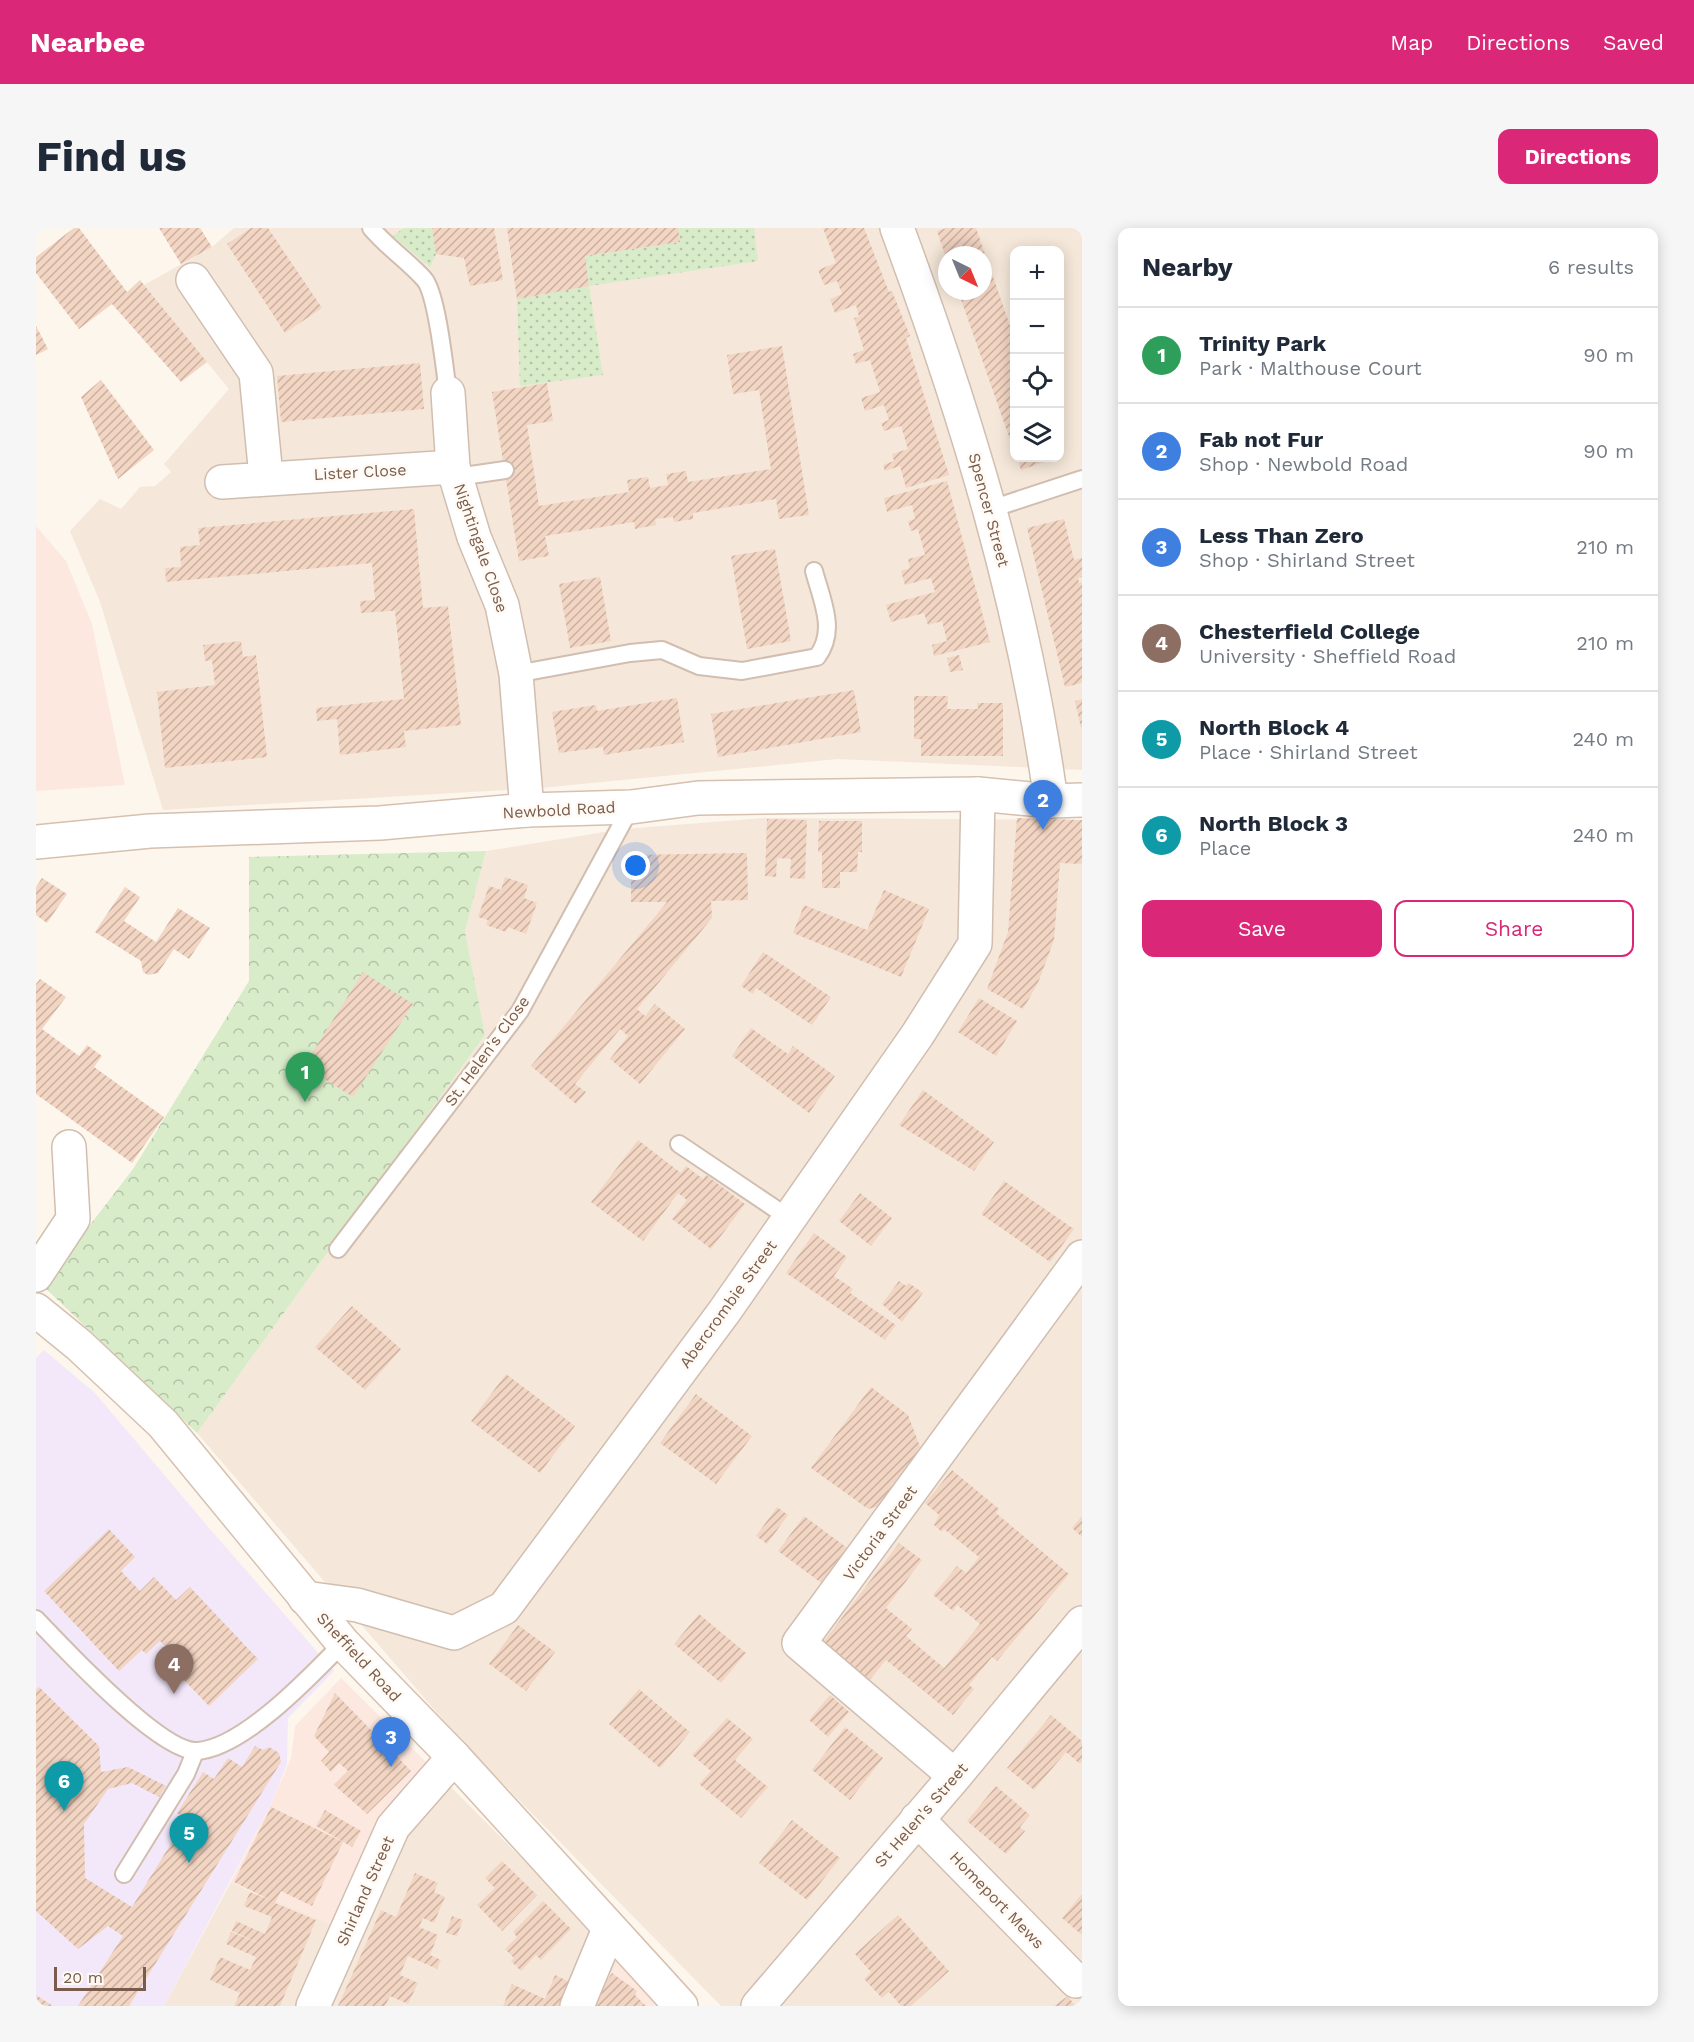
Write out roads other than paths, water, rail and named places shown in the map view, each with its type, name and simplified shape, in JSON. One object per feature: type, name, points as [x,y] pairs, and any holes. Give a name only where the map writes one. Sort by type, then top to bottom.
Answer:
[{"type":"street","name":"Spencer Street","points":[[897,228],[931,320],[992,509],[1041,727],[1066,801]]},
{"type":"street","points":[[193,280],[256,374],[266,477]]},
{"type":"street","name":"Nightingale Close","points":[[448,393],[455,472],[474,537],[502,605],[516,674],[527,810]]},
{"type":"street","name":"Lister Close","points":[[222,482],[266,477],[455,472]]},
{"type":"street","name":"Newbold Road","points":[[36,842],[150,831],[380,823],[527,810],[631,807],[698,798],[978,794],[1066,801]]},
{"type":"street","name":"Abercrombie Street","points":[[305,1598],[357,1605],[454,1633],[504,1608],[724,1312],[918,1034],[975,944],[978,794]]},
{"type":"street","points":[[36,1275],[73,1219],[69,1147]]},
{"type":"street","name":"Victoria Street","points":[[955,1776],[799,1643],[1082,1257]]},
{"type":"street","name":"Sheffield Road","points":[[36,1310],[79,1345],[163,1424],[343,1643],[454,1757],[681,2006]]},
{"type":"street","name":"St Helen's Street","points":[[758,2006],[955,1776],[1082,1623]]},
{"type":"street","name":"Shirland Street","points":[[313,2006],[393,1827],[454,1757]]},
{"type":"street","name":"Homeport Mews","points":[[917,1818],[1079,1991]]},
{"type":"street","points":[[577,2006],[609,1929]]},
{"type":"lane","points":[[371,228],[389,250],[426,281],[434,309],[448,393]]},
{"type":"lane","points":[[455,472],[505,470]]},
{"type":"lane","points":[[992,509],[1082,479]]},
{"type":"lane","points":[[516,674],[630,653],[662,650],[699,666],[742,671],[817,657],[827,645],[828,623],[814,571]]},
{"type":"lane","name":"St. Helen's Close","points":[[338,1249],[520,1011],[631,807]]},
{"type":"lane","points":[[679,1144],[789,1218]]},
{"type":"lane","points":[[36,1619],[93,1677],[143,1723],[173,1743],[195,1752],[213,1748],[242,1735],[343,1643]]},
{"type":"lane","points":[[124,1874],[186,1774],[195,1752]]},
{"type":"place","name":"Fab not Fur","points":[[1043,830]]},
{"type":"place","name":"Trinity Park","points":[[305,1102]]},
{"type":"place","name":"Chesterfield College","points":[[174,1694]]},
{"type":"place","name":"Less Than Zero","points":[[391,1767]]},
{"type":"place","name":"North Block 3","points":[[64,1811]]},
{"type":"place","name":"North Block 4","points":[[189,1863]]}]
